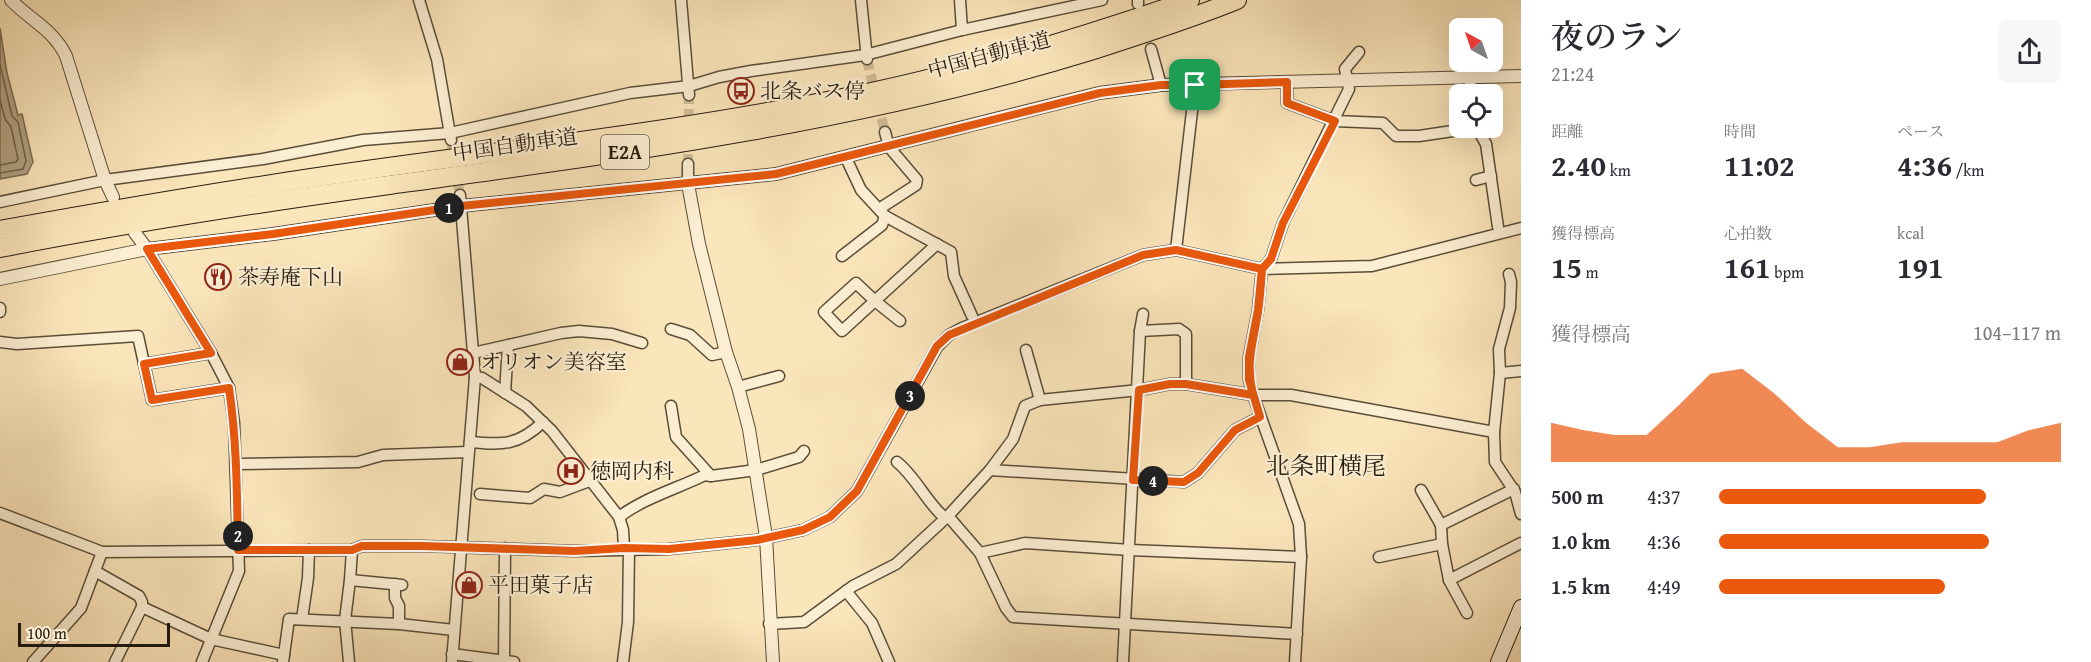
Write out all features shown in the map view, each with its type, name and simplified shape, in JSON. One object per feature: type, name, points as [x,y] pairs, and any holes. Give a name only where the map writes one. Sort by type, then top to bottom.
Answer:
[{"type":"highway","name":"中国自動車道","points":[[0,230],[252,187],[666,129],[862,94],[1036,51],[1190,0]]},
{"type":"highway","name":"中国自動車道","points":[[0,248],[145,220],[667,147],[867,110],[1041,66],[1136,36],[1237,0]]},
{"type":"main road","points":[[1498,662],[1521,606]]},
{"type":"street","points":[[11,0],[50,31],[60,44],[66,56],[105,180],[113,197]]},
{"type":"street","points":[[419,0],[437,59],[451,136]]},
{"type":"street","points":[[681,0],[688,91]]},
{"type":"street","points":[[861,0],[866,58]]},
{"type":"street","points":[[960,0],[962,30]]},
{"type":"street","points":[[0,202],[105,180],[263,159],[363,140],[451,136],[630,93],[688,91],[719,77],[751,71],[866,58],[962,30],[1101,0]]},
{"type":"street","points":[[1151,49],[1161,85]]},
{"type":"street","points":[[1295,662],[1301,557],[1299,524],[1253,395],[1249,380],[1249,357],[1258,310],[1262,269],[1271,259],[1283,223],[1335,121],[1349,89],[1345,69],[1359,52]]},
{"type":"street","points":[[1469,76],[1470,84]]},
{"type":"street","points":[[0,279],[147,249],[273,234],[460,200],[688,184],[776,174],[1100,93],[1161,85],[1521,76]]},
{"type":"street","points":[[1287,82],[1287,103],[1335,121],[1383,123],[1396,136],[1419,136],[1449,132]]},
{"type":"street","points":[[1176,250],[1195,85]]},
{"type":"street","points":[[882,212],[916,185],[917,180],[889,147],[885,132]]},
{"type":"street","points":[[1482,138],[1486,144],[1498,227]]},
{"type":"street","points":[[846,158],[861,190],[882,212],[951,252],[954,276],[972,316]]},
{"type":"street","points":[[688,164],[688,184],[699,244],[726,352],[749,429],[756,470],[766,537],[773,662]]},
{"type":"street","points":[[1476,180],[1491,176]]},
{"type":"street","points":[[460,200],[476,376],[452,658],[507,662],[505,548]]},
{"type":"street","points":[[842,256],[882,225],[882,212]]},
{"type":"street","points":[[0,513],[102,552],[352,550],[362,546],[505,548],[543,551],[699,547],[757,540],[803,530],[830,517],[846,504],[857,491],[937,346],[949,335],[1143,255],[1176,250],[1262,269],[1372,266],[1521,228]]},
{"type":"street","points":[[135,233],[211,353],[229,388],[234,423],[239,571],[202,662]]},
{"type":"street","points":[[900,321],[875,302],[856,283],[824,312],[842,331],[875,302],[937,244]]},
{"type":"street","points":[[1509,274],[1511,298],[1500,349],[1494,432],[1495,462],[1514,489],[1521,514]]},
{"type":"street","points":[[1123,662],[1139,390],[1140,331],[1143,314]]},
{"type":"street","points":[[671,328],[690,335],[712,356],[726,352]]},
{"type":"street","points":[[1140,331],[1179,329],[1186,334],[1186,384]]},
{"type":"street","points":[[473,353],[579,331],[612,334],[642,343]]},
{"type":"street","points":[[0,342],[16,344],[138,336],[152,400],[229,388]]},
{"type":"street","points":[[505,393],[508,345]]},
{"type":"street","points":[[1026,350],[1040,400]]},
{"type":"street","points":[[144,364],[211,353]]},
{"type":"street","points":[[1500,373],[1521,370]]},
{"type":"street","points":[[476,376],[526,406],[543,422],[576,459],[619,517],[627,549],[629,610],[624,662]]},
{"type":"street","points":[[738,387],[779,376]]},
{"type":"street","points":[[770,624],[804,622],[846,591],[896,564],[946,517],[990,470],[1013,439],[1025,406],[1040,400],[1186,384],[1253,395],[1291,395],[1494,432]]},
{"type":"street","points":[[671,406],[676,437],[711,476]]},
{"type":"street","points":[[990,470],[1184,482],[1198,473],[1235,430],[1260,417]]},
{"type":"street","points":[[236,464],[358,462],[383,455],[505,444],[523,438],[543,422]]},
{"type":"street","points":[[619,517],[646,500],[665,494],[705,475],[756,470],[800,457],[804,452]]},
{"type":"street","points":[[897,462],[909,471],[935,509],[946,517],[980,553],[1006,608],[1013,617],[1297,634]]},
{"type":"street","points":[[480,494],[531,498],[544,489],[560,492],[591,480]]},
{"type":"street","points":[[1441,525],[1514,489]]},
{"type":"street","points":[[1421,490],[1441,525],[1449,580],[1467,613]]},
{"type":"street","points":[[980,553],[1025,543],[1301,557]]},
{"type":"street","points":[[1449,580],[1521,543]]},
{"type":"street","points":[[1379,557],[1442,544]]},
{"type":"street","points":[[302,619],[308,578],[309,550]]},
{"type":"street","points":[[349,662],[345,620],[351,580],[352,550]]},
{"type":"street","points":[[33,662],[81,608],[102,552]]},
{"type":"street","points":[[95,571],[139,596],[142,602],[142,607],[115,662]]},
{"type":"street","points":[[351,580],[398,584],[394,598],[399,606],[399,624]]},
{"type":"street","points":[[846,591],[872,623],[889,662]]},
{"type":"street","points":[[142,607],[211,639],[284,658],[289,619],[345,620],[454,630]]},
{"type":"water","points":[[0,28],[7,73],[18,115],[22,114],[33,162],[27,174],[0,179]]},
{"type":"tunnel","points":[[867,60],[885,132]]},
{"type":"tunnel","points":[[688,164],[689,95]]},
{"type":"tunnel","points":[[451,140],[460,195]]},
{"type":"place","name":"北条バス停","points":[[741,91]]},
{"type":"place","name":"茶寿庵下山","points":[[218,277]]},
{"type":"place","name":"オリオン美容室","points":[[460,362]]},
{"type":"place","name":"徳岡内科","points":[[571,471]]},
{"type":"place","name":"平田菓子店","points":[[469,585]]},
{"type":"district","name":"北条町横尾","points":[[1326,466]]},
{"type":"route","points":[[1195,85],[1161,85],[1100,93],[776,174],[461,206],[273,234],[147,249],[211,353],[144,364],[152,400],[229,388],[236,458],[238,550],[352,550],[362,546],[422,546],[575,551],[624,548],[669,549],[757,540],[803,530],[830,517],[846,504],[857,491],[937,346],[949,335],[1143,255],[1176,250],[1262,269],[1258,310],[1249,357],[1249,380],[1253,395],[1186,384],[1170,384],[1139,390],[1133,480],[1184,482],[1198,473],[1235,430],[1260,417],[1249,380],[1249,357],[1258,310],[1262,269],[1271,259],[1283,223],[1335,121],[1287,103],[1287,82],[1195,85]]}]
